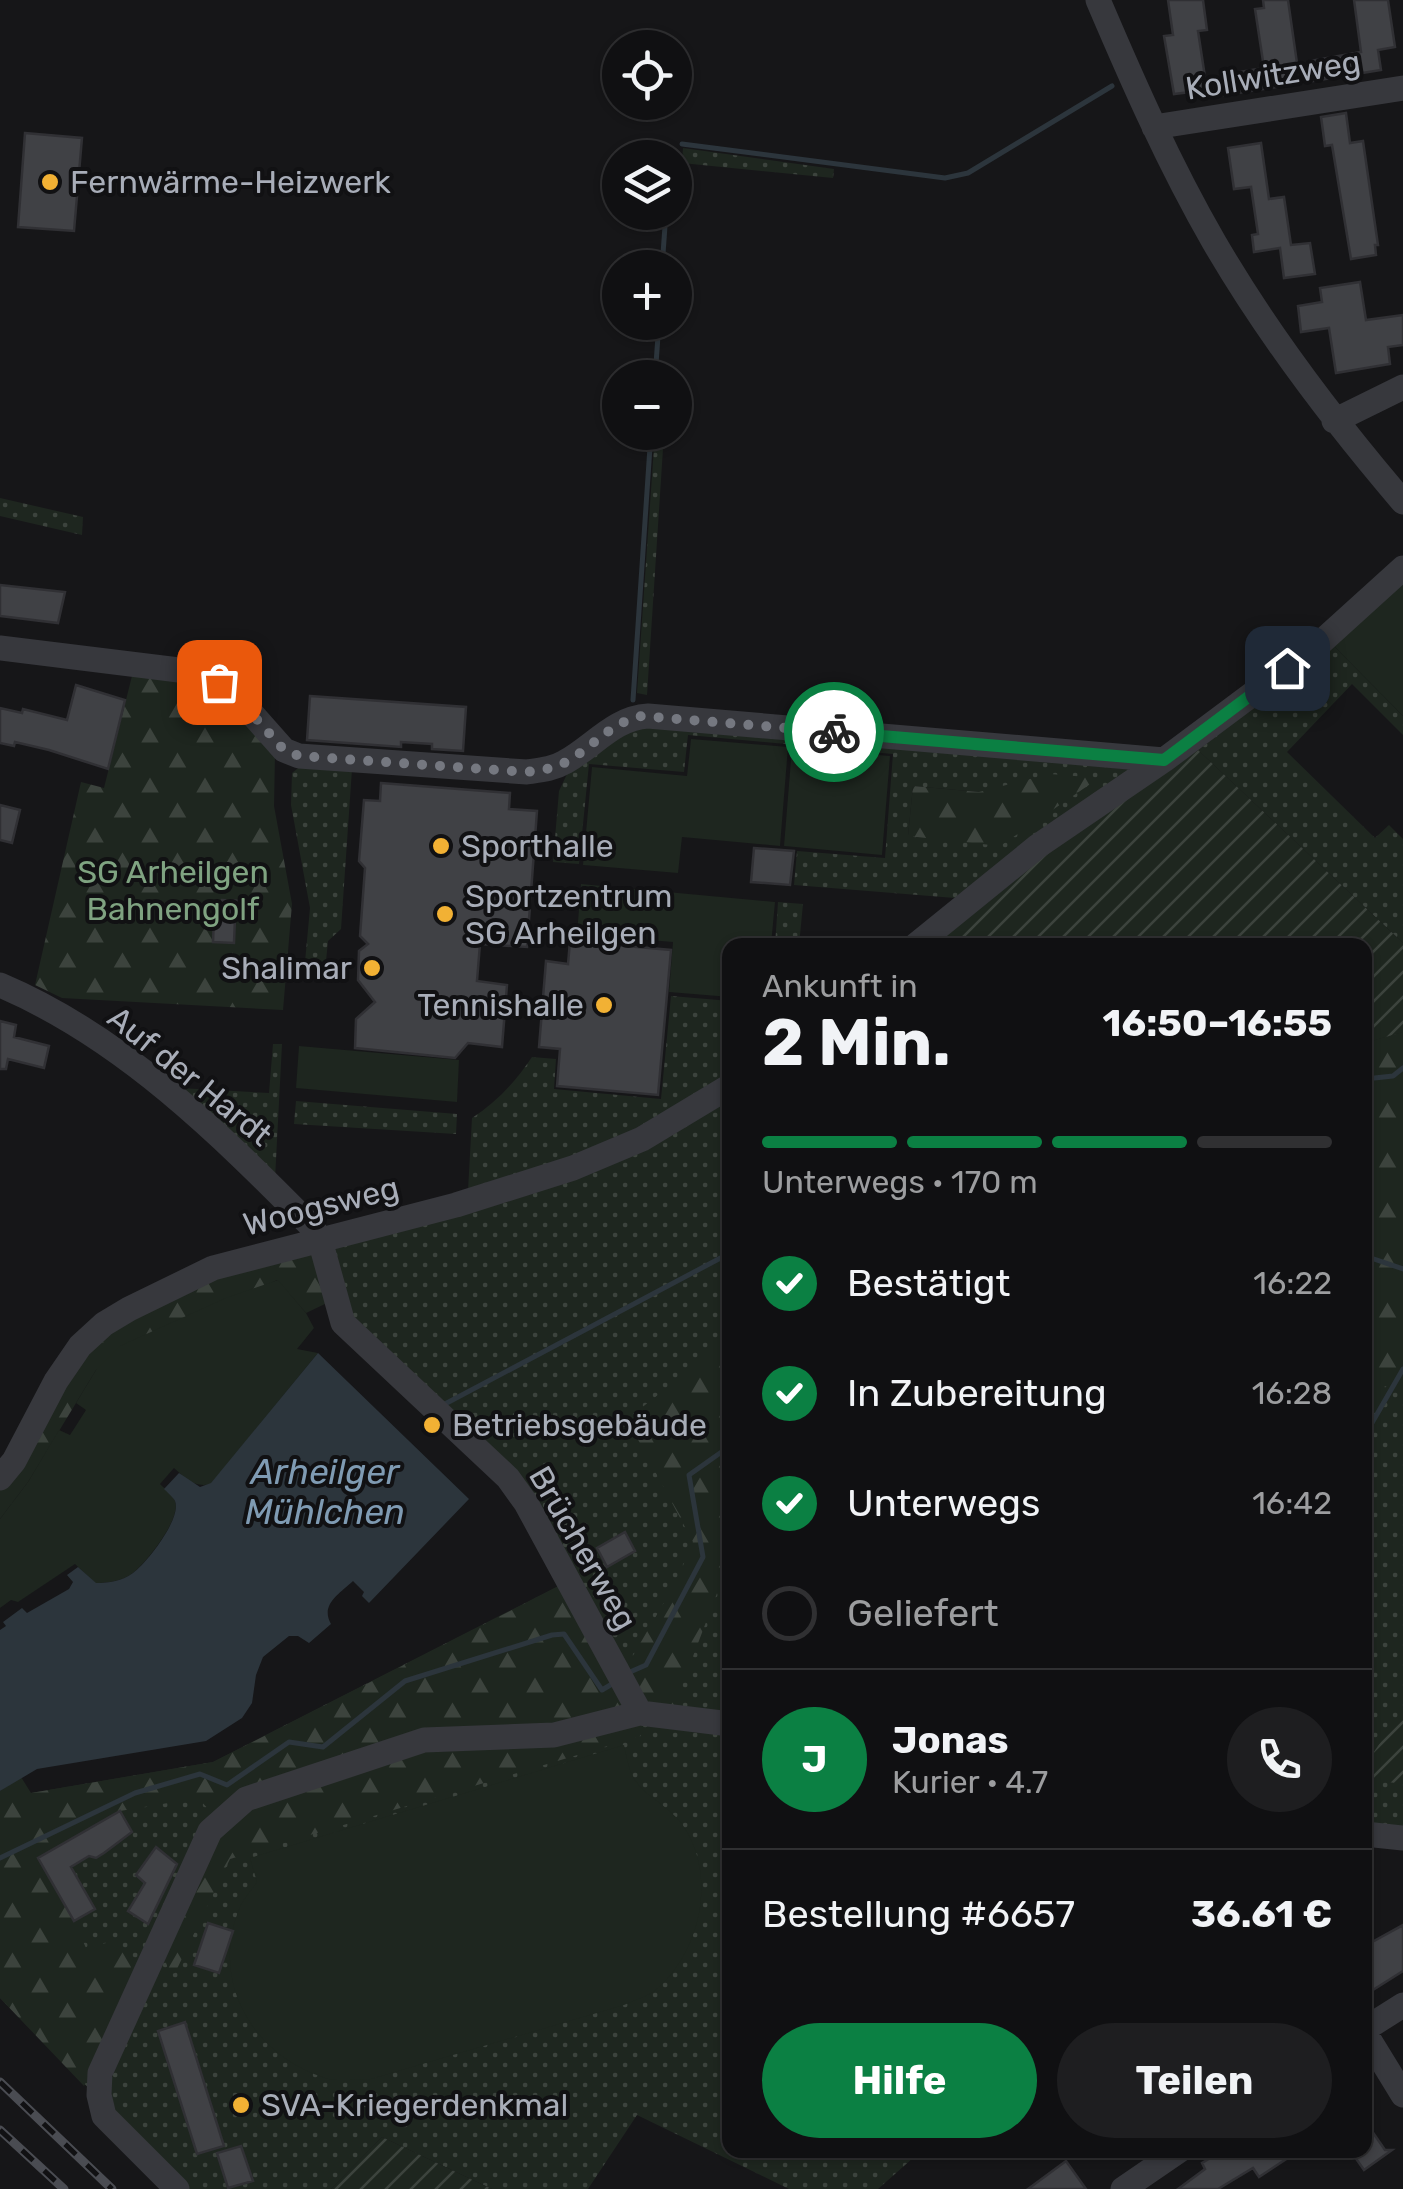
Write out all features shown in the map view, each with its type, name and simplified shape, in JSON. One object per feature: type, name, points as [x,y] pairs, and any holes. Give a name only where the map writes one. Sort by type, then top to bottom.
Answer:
[{"type":"street","points":[[1098,0],[1154,127],[1214,242],[1271,332],[1334,420],[1403,502]]},
{"type":"street","name":"Kollwitzweg","points":[[1154,127],[1403,88]]},
{"type":"street","points":[[1334,420],[1403,387]]},
{"type":"street","points":[[925,938],[1038,846],[1164,760],[1318,646],[1403,568]]},
{"type":"street","points":[[0,648],[194,672],[230,689],[284,750],[299,756],[527,772],[550,769],[619,724],[648,716],[1164,760]]},
{"type":"street","name":"Auf der Hardt","points":[[0,985],[54,1011],[174,1097],[234,1148],[320,1240]]},
{"type":"street","name":"Woogsweg","points":[[0,1478],[14,1462],[56,1381],[80,1346],[104,1324],[213,1268],[456,1205],[573,1168],[642,1139],[722,1091]]},
{"type":"street","name":"Brücherweg","points":[[320,1240],[343,1323],[508,1478],[526,1503],[636,1706]]},
{"type":"street","points":[[177,2189],[104,2116],[99,2095],[100,2073],[210,1832],[246,1799],[424,1740],[554,1735],[636,1706],[722,1722]]},
{"type":"street","points":[[1372,1835],[1403,1838]]},
{"type":"street","points":[[1372,2026],[1403,2005]]},
{"type":"street","points":[[1372,2043],[1403,2096]]},
{"type":"street","points":[[1123,2189],[1168,2158]]},
{"type":"green space","points":[[692,149],[834,169],[833,178],[692,164]]},
{"type":"green space","points":[[654,450],[663,450],[647,695],[637,693]]},
{"type":"green space","points":[[0,498],[83,517],[82,535],[0,516]]},
{"type":"green space","points":[[1403,583],[1403,716],[1334,646]]},
{"type":"green space","points":[[1334,646],[1403,716],[1403,735],[1352,684],[1287,752],[1375,838],[1389,825],[1403,839],[1403,943],[1198,750]]},
{"type":"green space","name":"SG Arheilgen Bahnengolf","points":[[133,672],[215,689],[275,753],[274,806],[292,904],[283,1010],[62,998],[35,985],[81,782],[104,788]]},
{"type":"green space","points":[[633,725],[1134,766],[955,898],[794,885],[797,851],[885,858],[893,754],[688,735],[684,772],[589,764],[579,864],[553,862],[559,791],[567,774]],"holes":[[[913,786],[979,792],[908,836]]]},
{"type":"green space","points":[[691,739],[788,747],[780,846],[682,837],[678,873],[583,865],[592,767],[687,776]]},
{"type":"green space","points":[[792,748],[890,756],[882,855],[784,846]]},
{"type":"green space","points":[[1198,750],[1403,943],[1403,1032],[1372,1041],[1372,938],[941,938],[1042,855]]},
{"type":"green space","points":[[302,765],[352,769],[341,929],[328,941],[326,961],[310,974],[304,973],[310,908],[291,805],[292,773]]},
{"type":"green space","points":[[1050,774],[1099,778],[1000,846],[908,836],[913,786],[979,792]]},
{"type":"green space","points":[[581,884],[775,902],[772,938],[722,938],[722,996],[669,992],[673,942],[577,934]]},
{"type":"green space","points":[[778,902],[803,904],[800,938],[775,938]]},
{"type":"green space","points":[[671,996],[722,1000],[722,1082],[638,1131],[568,1160],[468,1191],[472,1118],[505,1090],[532,1057],[556,1059],[554,1089],[661,1099]]},
{"type":"green space","points":[[1403,1032],[1403,1830],[1372,1826],[1372,1041]]},
{"type":"green space","points":[[1403,1032],[1403,1396],[1385,1386],[1372,1409],[1372,1041]]},
{"type":"green space","points":[[273,1044],[282,1044],[275,1179],[179,1088],[269,1093]]},
{"type":"green space","points":[[299,1046],[459,1060],[457,1102],[296,1088]]},
{"type":"green space","points":[[296,1101],[457,1114],[456,1134],[294,1124]]},
{"type":"green space","points":[[722,1101],[722,2156],[637,2115],[588,2189],[492,2189],[382,2137],[331,2189],[188,2189],[0,1998],[31,1793],[213,1762],[574,1578],[532,1499],[353,1326],[331,1248]]},
{"type":"green space","points":[[312,1248],[329,1302],[306,1313],[277,1280],[96,1370],[28,1482],[0,1519],[0,1486],[65,1383],[108,1332],[218,1275]]},
{"type":"green space","points":[[278,1280],[314,1328],[297,1349],[318,1353],[211,1484],[195,1484],[174,1468],[160,1484],[175,1501],[173,1518],[154,1550],[129,1576],[95,1583],[75,1564],[18,1602],[11,1600],[0,1608],[0,1519],[59,1430],[70,1435],[86,1410],[76,1403],[96,1370],[120,1346],[226,1298]]},
{"type":"green space","points":[[722,1345],[722,1580],[673,1709],[643,1706],[624,1671],[676,1582],[693,1542],[627,1419]]},
{"type":"green space","points":[[559,1586],[632,1709],[641,1736],[230,1859],[175,1973],[170,1974],[163,1954],[227,1829],[198,1798],[120,1811],[39,1858],[74,1921],[84,1921],[77,1928],[86,1948],[110,1942],[132,1955],[131,2000],[84,2086],[0,1998],[0,1791],[21,1777],[31,1793],[213,1762]]},
{"type":"green space","points":[[1403,1709],[1403,1784],[1372,1780],[1372,1755]]},
{"type":"green space","points":[[624,1745],[636,1782],[682,1824],[699,1865],[700,1910],[694,1932],[673,1972],[655,1991],[624,2005],[371,2079],[325,2078],[299,2067],[258,2033],[243,2011],[230,1961],[240,1907],[257,1882],[250,1858]]},
{"type":"green space","points":[[382,2137],[492,2189],[331,2189]]},
{"type":"green space","points":[[725,2158],[913,2158],[878,2189],[789,2189]]},
{"type":"water","name":"Arheilger Mühlchen","points":[[318,1353],[469,1499],[369,1603],[353,1581],[329,1605],[331,1624],[309,1643],[289,1636],[263,1657],[252,1703],[242,1718],[206,1741],[37,1769],[0,1791],[0,1630],[6,1626],[3,1622],[22,1608],[27,1613],[69,1589],[73,1582],[67,1575],[78,1567],[96,1583],[115,1581],[133,1573],[154,1550],[173,1518],[175,1501],[164,1489],[179,1473],[200,1487],[211,1483]]},
{"type":"building","points":[[1168,0],[1203,0],[1207,30],[1198,31],[1207,90],[1174,94],[1164,36],[1173,35]]},
{"type":"building","points":[[1263,0],[1288,0],[1298,70],[1283,86],[1224,95],[1221,75],[1264,68],[1255,9],[1264,8]]},
{"type":"building","points":[[1354,0],[1388,0],[1395,47],[1378,50],[1381,70],[1313,81],[1310,61],[1361,52]]},
{"type":"building","points":[[1346,113],[1350,143],[1363,141],[1378,245],[1376,255],[1351,259],[1332,145],[1325,146],[1321,117]]},
{"type":"building","name":"Fernwärme-Heizwerk","points":[[25,133],[82,138],[74,231],[18,227]]},
{"type":"building","points":[[1261,143],[1269,199],[1284,197],[1291,245],[1310,243],[1315,274],[1284,278],[1280,248],[1254,252],[1252,235],[1258,234],[1251,187],[1234,189],[1228,148]]},
{"type":"building","points":[[1360,282],[1366,320],[1403,315],[1403,345],[1388,347],[1390,364],[1336,373],[1329,328],[1301,332],[1298,306],[1322,302],[1320,288]]},
{"type":"building","points":[[0,585],[65,592],[58,623],[0,616]]},
{"type":"building","points":[[76,685],[125,700],[108,769],[49,750],[15,742],[14,746],[0,743],[0,708],[22,713],[23,709],[67,720]]},
{"type":"building","points":[[310,696],[466,707],[463,751],[432,749],[432,744],[401,742],[401,747],[307,740]]},
{"type":"building","name":"Sportzentrum SG Arheilgen","points":[[381,783],[510,793],[509,809],[537,811],[527,947],[480,944],[477,981],[507,985],[502,1047],[468,1043],[455,1058],[355,1048],[356,1019],[375,1002],[358,980],[359,951],[368,944],[360,936],[365,868],[359,861],[364,800],[380,801]]},
{"type":"building","points":[[0,805],[20,810],[12,843],[0,840]]},
{"type":"building","points":[[754,848],[794,851],[790,885],[751,882]]},
{"type":"building","points":[[222,900],[243,901],[242,919],[235,919],[234,943],[213,942],[214,916],[222,917]]},
{"type":"building","name":"Tennishalle","points":[[570,941],[671,950],[658,1095],[557,1086],[560,1049],[539,1047],[546,961],[568,964]]},
{"type":"building","points":[[0,1021],[16,1025],[14,1037],[49,1046],[44,1068],[8,1059],[6,1069],[0,1069]]},
{"type":"building","points":[[625,1532],[635,1551],[607,1567],[597,1548]]},
{"type":"building","points":[[120,1811],[132,1832],[96,1858],[89,1856],[71,1867],[95,1909],[74,1921],[38,1858]]},
{"type":"building","points":[[156,1847],[177,1864],[148,1924],[128,1911],[145,1883],[136,1875]]},
{"type":"building","points":[[208,1923],[233,1931],[219,1973],[194,1965]]},
{"type":"building","points":[[1403,1925],[1403,1971],[1372,1991],[1372,1942]]},
{"type":"building","points":[[185,2022],[224,2146],[197,2154],[158,2031]]},
{"type":"building","points":[[1372,2131],[1385,2150],[1392,2150],[1364,2170],[1356,2158],[1372,2158]]},
{"type":"building","points":[[241,2146],[253,2181],[228,2188],[217,2153]]},
{"type":"building","points":[[1210,2158],[1288,2158],[1259,2177],[1253,2168],[1218,2189],[1178,2189],[1205,2169],[1202,2163]]},
{"type":"building","points":[[1066,2161],[1086,2189],[1028,2189]]},
{"type":"waterway","points":[[692,145],[945,178],[968,173],[1112,86]]},
{"type":"waterway","points":[[663,250],[665,230]]},
{"type":"waterway","points":[[656,360],[658,340]]},
{"type":"waterway","points":[[633,700],[650,450]]},
{"type":"waterway","points":[[1372,1078],[1393,1076],[1403,1068]]},
{"type":"waterway","points":[[443,1405],[722,1257]]},
{"type":"waterway","points":[[1372,1258],[1403,1269]]},
{"type":"waterway","points":[[1372,1423],[1403,1369]]},
{"type":"waterway","points":[[630,1672],[646,1665],[703,1557],[689,1475],[722,1452]]},
{"type":"waterway","points":[[0,1858],[135,1793],[200,1774],[227,1785],[289,1742],[323,1747],[405,1681],[552,1635],[564,1634],[602,1690],[612,1684]]},
{"type":"railway","points":[[0,2082],[112,2189]]},
{"type":"railway","points":[[0,2130],[64,2189]]},
{"type":"way so far","points":[[219,682],[230,689],[284,750],[299,756],[527,772],[550,769],[567,761],[619,724],[642,716],[834,732]]},
{"type":"place","name":"Fernwärme-Heizwerk","points":[[50,182]]},
{"type":"place","name":"Sporthalle","points":[[441,846]]},
{"type":"place","name":"Sportzentrum SG Arheilgen","points":[[445,914]]},
{"type":"place","name":"Shalimar","points":[[372,968]]},
{"type":"place","name":"Tennishalle","points":[[604,1005]]},
{"type":"place","name":"Betriebsgebäude","points":[[432,1425]]},
{"type":"place","name":"SVA-Kriegerdenkmal","points":[[241,2105]]},
{"type":"route","points":[[834,732],[1164,760],[1287,668]]}]
